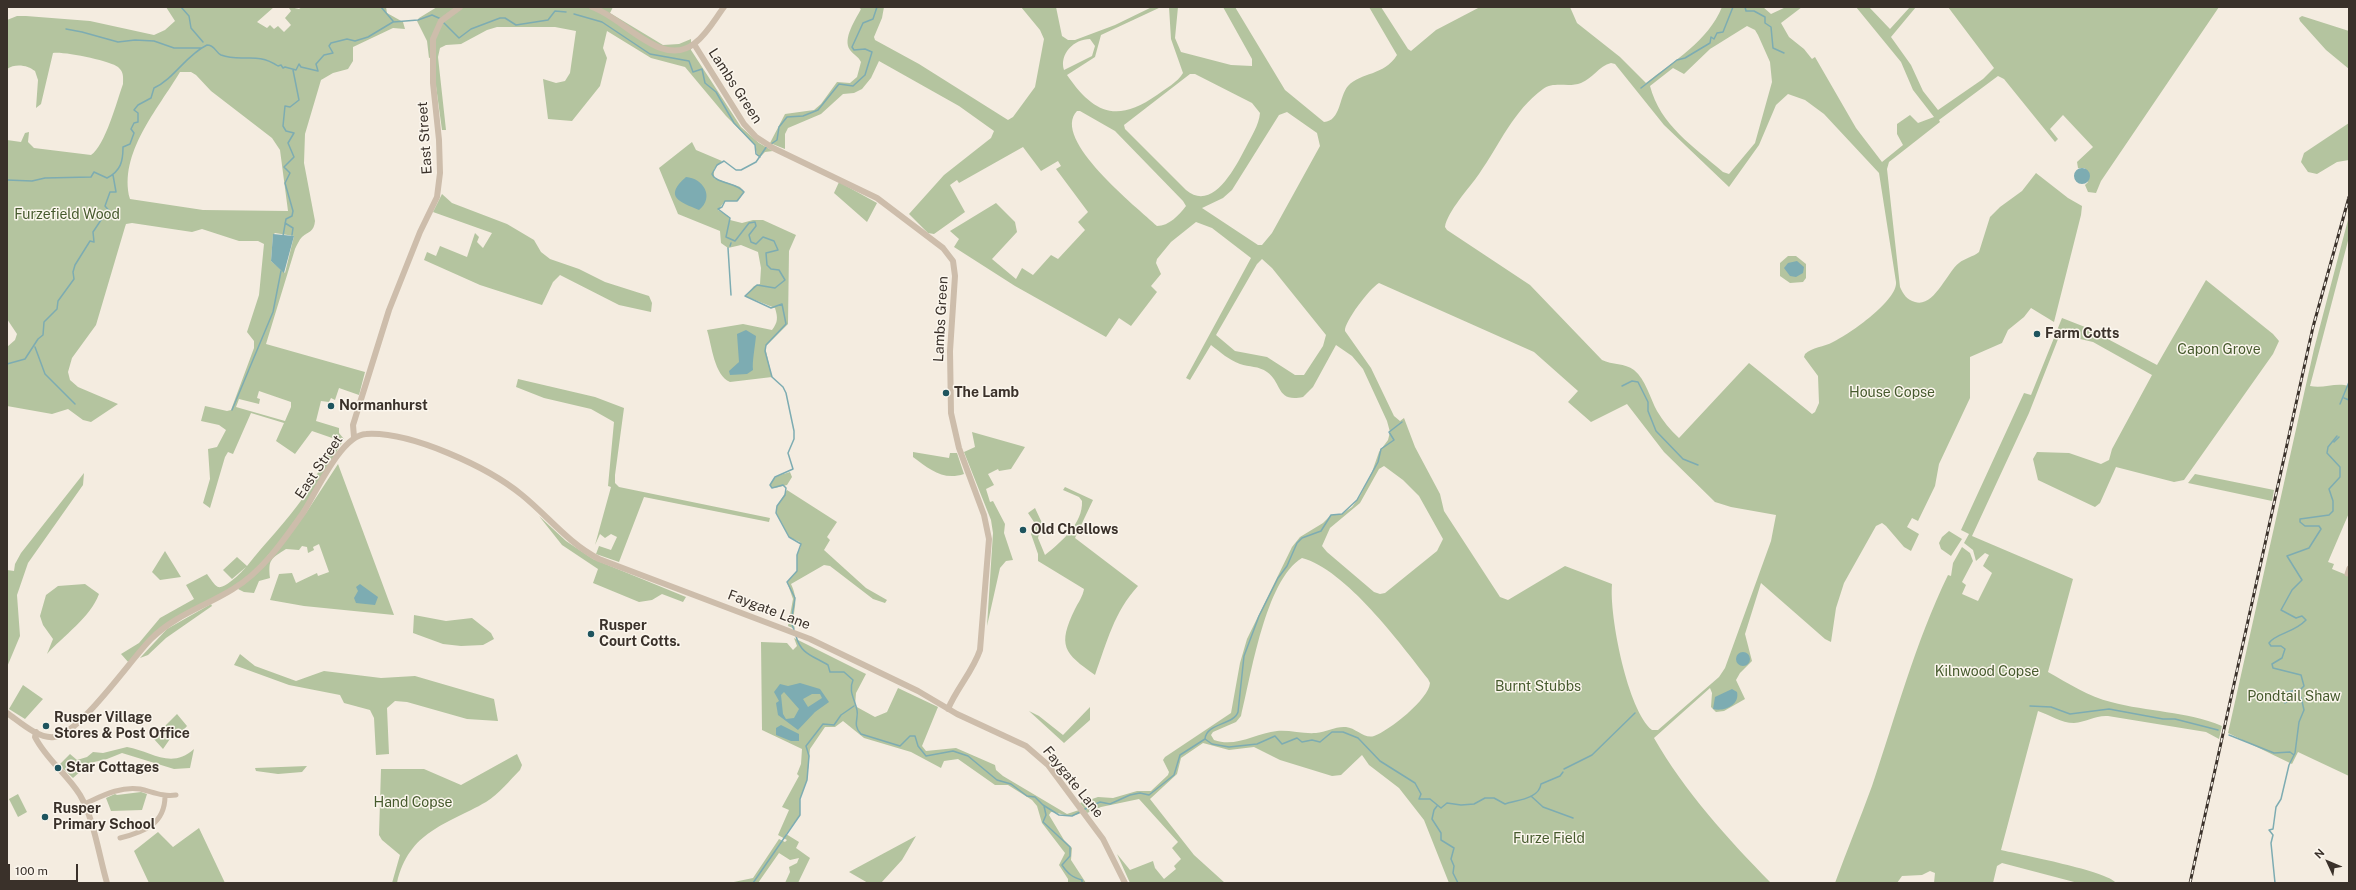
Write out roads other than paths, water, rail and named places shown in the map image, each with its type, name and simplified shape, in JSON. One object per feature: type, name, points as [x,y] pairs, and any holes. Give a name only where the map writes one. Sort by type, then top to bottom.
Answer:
[{"type":"street","name":"East Street","points":[[36,732],[53,737],[68,731],[112,686],[158,632],[188,612],[232,590],[252,575],[296,522],[333,463],[354,437],[353,425],[389,310],[439,187],[439,140],[433,84],[432,49],[434,34],[442,20],[460,7]]},
{"type":"street","points":[[592,7],[609,15],[660,49],[678,50],[694,44],[724,7]]},
{"type":"street","name":"Lambs Green","points":[[694,44],[744,124],[752,134],[774,148],[877,198],[942,248],[953,261],[955,283],[950,351],[951,413],[960,451],[984,515],[989,548],[980,650],[976,662],[955,693],[948,709]]},
{"type":"street","name":"Faygate Lane","points":[[354,437],[364,434],[383,434],[420,443],[459,457],[516,490],[570,541],[598,559],[795,633],[918,691],[948,709],[1031,749],[1048,765],[1106,843],[1125,883]]},
{"type":"street","points":[[2347,574],[2349,568]]},
{"type":"street","points":[[7,713],[36,732],[35,737],[41,747],[72,783],[84,804],[107,883]]},
{"type":"street","points":[[84,804],[111,792],[128,789],[139,789],[165,796],[176,795]]},
{"type":"street","points":[[120,838],[141,833],[153,825],[164,809],[165,796]]},
{"type":"water","points":[[2082,168],[2088,170],[2090,176],[2088,182],[2082,184],[2076,182],[2074,176],[2076,170]]},
{"type":"water","points":[[686,177],[692,178],[702,184],[705,189],[706,200],[704,205],[699,210],[680,201],[675,194],[679,184]]},
{"type":"water","points":[[273,234],[294,236],[284,273],[271,261]]},
{"type":"water","points":[[1797,261],[1804,267],[1803,273],[1796,277],[1790,276],[1784,268],[1788,263]]},
{"type":"water","points":[[746,330],[756,336],[753,370],[747,374],[730,375],[729,371],[739,362],[737,334]]},
{"type":"water","points":[[360,584],[378,597],[375,605],[356,603],[354,598],[358,591],[356,587]]},
{"type":"water","points":[[1740,652],[1746,652],[1750,656],[1750,662],[1746,666],[1740,666],[1736,662],[1736,656]]},
{"type":"water","points":[[800,683],[820,689],[829,702],[815,712],[798,730],[778,715],[776,703],[779,701],[774,692],[780,684],[788,686]],"holes":[[[784,692],[799,709],[794,718],[786,719],[783,714],[781,695]],[[812,694],[820,694],[822,698],[808,707],[803,699]]]},
{"type":"water","points":[[1732,689],[1737,692],[1736,701],[1734,704],[1722,709],[1713,709],[1715,697]]},
{"type":"water","points":[[781,725],[799,734],[799,741],[791,741],[776,735],[776,728]]},
{"type":"waterway","points":[[181,7],[189,16],[191,28],[203,42]]},
{"type":"waterway","points":[[381,7],[393,21]]},
{"type":"waterway","points":[[771,144],[777,140],[779,127],[787,117],[803,116],[818,110],[839,84],[853,86],[865,75],[872,52],[865,49],[854,50],[852,47],[863,23],[873,19],[877,7]]},
{"type":"waterway","points":[[1641,88],[1677,60],[1685,58],[1710,43],[1711,37],[1714,39],[1717,33],[1723,32],[1733,7]]},
{"type":"waterway","points":[[1745,7],[1746,11],[1754,11],[1765,17],[1765,23],[1771,27],[1773,48],[1784,53]]},
{"type":"waterway","points":[[443,22],[459,38],[471,29],[500,18],[505,18],[516,25],[548,20],[555,11],[566,12]]},
{"type":"waterway","points":[[574,14],[602,22],[650,54],[689,61],[693,72],[702,69],[705,83],[716,92],[734,123],[755,145],[756,154],[760,157]]},
{"type":"waterway","points":[[7,180],[32,181],[45,178],[91,177],[94,172],[107,178],[112,175],[118,169],[122,161],[123,147],[130,144],[134,133],[131,129],[134,123],[138,122],[138,113],[134,110],[138,105],[151,98],[154,88],[168,79],[193,55],[207,45],[212,46],[219,54],[229,57],[263,59],[278,66],[281,65],[283,68],[285,67],[296,70],[299,64],[301,67],[318,71],[316,64],[324,55],[333,53],[329,46],[331,43],[347,39],[355,41],[368,37],[393,22],[418,20],[432,15],[441,19]]},
{"type":"waterway","points":[[66,29],[118,42],[135,40],[154,41],[174,48],[201,48]]},
{"type":"waterway","points":[[283,236],[286,219],[292,216],[293,211],[285,183],[290,173],[284,167],[294,157],[288,143],[294,133],[286,131],[283,126],[285,106],[290,107],[299,100],[293,70]]},
{"type":"waterway","points":[[767,146],[756,162],[741,170],[736,170],[724,161],[717,165],[712,174],[718,180],[737,186],[744,192],[737,201],[725,201],[722,207],[718,209],[730,218],[726,237],[735,241],[749,223],[755,222],[756,226],[749,235],[751,242],[756,244],[763,237],[774,241],[778,250],[766,253],[767,265],[771,269],[779,270],[785,280],[775,288],[757,285],[745,296],[771,308],[782,304],[786,324],[766,345],[765,351],[772,377],[783,387],[786,393],[794,431],[794,439],[788,453],[793,469],[775,477],[770,485],[772,488],[783,485],[786,488],[785,495],[777,506],[776,513],[789,537],[801,544],[797,555],[797,571],[787,582],[795,598],[791,622],[794,630]]},
{"type":"waterway","points":[[7,364],[25,359],[38,339],[43,335],[44,322],[57,309],[58,301],[74,279],[73,272],[75,265],[90,241],[94,242],[93,232],[105,214],[111,213],[105,206],[110,192],[116,192],[113,175]]},
{"type":"waterway","points":[[285,223],[293,228],[292,235]]},
{"type":"waterway","points":[[728,248],[731,295]]},
{"type":"waterway","points":[[232,410],[273,312],[281,271]]},
{"type":"waterway","points":[[35,347],[45,374],[75,404]]},
{"type":"waterway","points":[[1622,386],[1632,381],[1638,382],[1648,402],[1648,411],[1656,431],[1683,459],[1698,465]]},
{"type":"waterway","points":[[2340,404],[2349,382]]},
{"type":"waterway","points":[[2344,398],[2349,400]]},
{"type":"waterway","points":[[1083,810],[1100,802],[1110,804],[1130,795],[1140,793],[1149,795],[1174,775],[1180,755],[1205,739],[1210,730],[1235,716],[1238,712],[1244,656],[1259,616],[1278,578],[1287,566],[1297,543],[1302,538],[1321,531],[1331,515],[1342,514],[1357,500],[1378,462],[1381,449],[1394,440],[1389,432],[1402,422]]},
{"type":"waterway","points":[[2275,883],[2271,843],[2273,835],[2269,830],[2273,829],[2276,807],[2281,799],[2289,765],[2295,753],[2299,722],[2304,710],[2301,697],[2292,698],[2285,703],[2283,693],[2301,689],[2304,686],[2301,675],[2273,668],[2272,664],[2282,658],[2285,649],[2281,646],[2271,646],[2269,643],[2276,637],[2296,628],[2306,620],[2302,616],[2296,618],[2281,610],[2292,590],[2302,580],[2287,556],[2309,548],[2321,529],[2319,526],[2305,526],[2300,522],[2300,519],[2329,515],[2333,511],[2333,501],[2329,489],[2340,477],[2340,467],[2327,453],[2328,447],[2337,436]]},
{"type":"waterway","points":[[2334,442],[2339,437]]},
{"type":"waterway","points":[[796,636],[801,647],[813,657],[828,665],[830,672],[844,672],[853,680],[851,688],[857,710],[856,725],[861,734],[900,746],[910,736],[915,736],[918,746],[926,756],[953,751],[968,756],[997,780],[1011,784],[1027,796],[1035,797],[1043,805],[1059,815],[1072,816],[1080,812]]},
{"type":"waterway","points":[[753,883],[800,815],[800,799],[807,780],[809,756],[806,746],[823,724],[834,725],[841,715],[854,706]]},
{"type":"waterway","points":[[2030,706],[2051,707],[2070,714],[2109,709],[2163,719],[2175,719],[2218,730]]},
{"type":"waterway","points":[[1564,769],[1592,755],[1635,713]]},
{"type":"waterway","points":[[1205,739],[1212,744],[1229,747],[1257,744],[1275,736],[1282,744],[1297,738],[1302,742],[1312,740],[1320,742],[1332,732],[1343,732],[1358,738],[1380,761],[1415,783],[1421,794],[1419,799],[1430,799],[1441,808],[1447,803],[1461,805],[1474,804],[1485,798],[1494,798],[1505,804],[1521,800],[1532,796],[1536,793],[1541,784],[1560,776],[1563,772]]},
{"type":"waterway","points":[[2229,735],[2274,753],[2290,752],[2294,755]]},
{"type":"waterway","points":[[1531,796],[1543,807],[1573,818]]},
{"type":"waterway","points":[[1044,806],[1046,815],[1043,822],[1070,847],[1070,856],[1062,865],[1070,875],[1082,880],[1082,883]]},
{"type":"waterway","points":[[1437,806],[1434,810],[1432,819],[1441,833],[1441,840],[1454,848],[1451,859],[1454,866],[1453,873],[1458,883]]},
{"type":"railway","points":[[2190,883],[2313,327],[2349,197]]},
{"type":"place","name":"Farm Cotts","points":[[2037,334]]},
{"type":"place","name":"The Lamb","points":[[946,393]]},
{"type":"place","name":"Normanhurst","points":[[331,406]]},
{"type":"place","name":"Old Chellows","points":[[1023,530]]},
{"type":"place","name":"Rusper Court Cotts.","points":[[591,634]]},
{"type":"place","name":"Rusper Village Stores & Post Office","points":[[46,726]]},
{"type":"place","name":"Star Cottages","points":[[58,768]]},
{"type":"place","name":"Rusper Primary School","points":[[45,817]]},
{"type":"park label","name":"Furzefield Wood","points":[[67,215]]},
{"type":"park label","name":"Capon Grove","points":[[2219,350]]},
{"type":"park label","name":"House Copse","points":[[1892,393]]},
{"type":"park label","name":"Kilnwood Copse","points":[[1987,672]]},
{"type":"park label","name":"Burnt Stubbs","points":[[1538,687]]},
{"type":"park label","name":"Pondtail Shaw","points":[[2294,697]]},
{"type":"park label","name":"Hand Copse","points":[[413,803]]},
{"type":"park label","name":"Furze Field","points":[[1549,839]]}]
